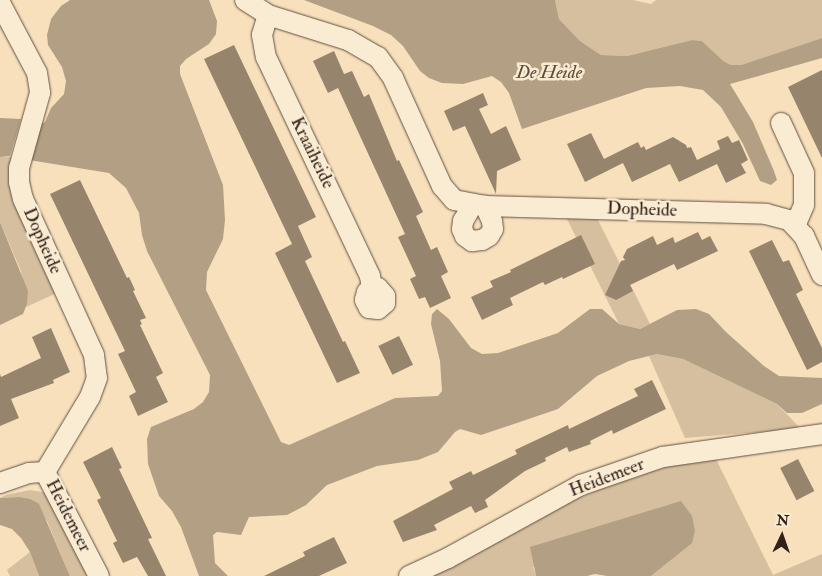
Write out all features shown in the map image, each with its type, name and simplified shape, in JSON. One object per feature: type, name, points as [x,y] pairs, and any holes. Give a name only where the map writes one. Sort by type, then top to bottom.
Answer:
[{"type":"street","name":"Dopheide","points":[[246,0],[268,16],[348,40],[378,57],[393,78],[442,186],[454,200],[479,205],[766,214],[790,220],[795,226]]},
{"type":"street","name":"Dopheide","points":[[0,3],[37,73],[40,93],[20,168],[19,182],[23,199],[94,355],[98,378],[90,397],[45,472]]},
{"type":"street","name":"Kraaiheide","points":[[268,16],[262,35],[266,57],[370,276],[372,288]]},
{"type":"street","points":[[781,123],[805,178],[804,205],[795,226],[804,236],[822,275]]},
{"type":"street","name":"Heidemeer","points":[[409,576],[448,558],[582,485],[663,457],[822,434]]},
{"type":"street","name":"Heidemeer","points":[[0,483],[29,473],[45,472],[99,576]]},
{"type":"shaded area","points":[[555,0],[633,0],[651,4],[656,0],[822,0],[822,38],[741,65],[731,65],[722,61],[702,41],[692,40],[627,56],[601,55],[580,41],[559,19]]},
{"type":"shaded area","points":[[0,157],[11,157],[10,182],[59,292],[26,307],[21,271],[0,222]]},
{"type":"shaded area","points":[[563,211],[594,212],[650,324],[640,329],[619,324]]},
{"type":"shaded area","points":[[657,354],[683,359],[777,404],[801,429],[685,438],[649,356]]},
{"type":"shaded area","points":[[714,455],[773,575],[822,554],[822,576],[651,576],[668,562],[533,567],[536,576],[428,576],[579,494],[625,477]]},
{"type":"shaded area","points":[[30,490],[48,493],[90,576],[70,576],[47,521],[19,497],[0,498]]},
{"type":"shaded area","points":[[30,552],[39,576],[10,576],[7,570]]},
{"type":"water","points":[[70,0],[209,0],[217,21],[216,34],[209,44],[186,59],[180,66],[180,74],[223,185],[225,220],[223,239],[207,272],[206,290],[281,442],[289,445],[395,398],[438,396],[442,391],[440,361],[431,324],[432,314],[437,309],[449,319],[471,348],[482,354],[498,353],[558,333],[590,309],[602,309],[619,324],[640,329],[677,310],[696,309],[709,314],[764,366],[779,376],[822,378],[822,404],[802,413],[787,413],[777,404],[683,359],[657,354],[629,361],[597,376],[558,409],[481,435],[460,429],[455,432],[438,452],[418,460],[377,466],[327,485],[306,505],[287,515],[249,517],[241,535],[217,532],[213,535],[215,563],[228,576],[199,576],[181,527],[172,511],[159,496],[148,464],[147,439],[151,427],[194,409],[203,402],[209,392],[210,375],[147,251],[142,235],[139,213],[126,188],[109,173],[29,160],[36,122],[45,122],[51,108],[64,94],[66,81],[62,67],[48,45],[47,35],[51,19],[61,6]]},
{"type":"water","name":"De Heide","points":[[304,0],[555,0],[559,19],[580,41],[601,55],[627,56],[692,40],[702,41],[723,61],[731,65],[741,65],[822,38],[822,58],[730,84],[753,122],[774,171],[777,180],[771,185],[760,181],[743,144],[721,107],[703,90],[680,86],[646,88],[522,129],[509,93],[501,82],[492,76],[463,84],[442,83],[429,78],[420,71],[403,46],[391,35],[373,26]]},
{"type":"water","points":[[0,118],[21,119],[10,156],[0,157]]},
{"type":"water","points":[[0,222],[28,291],[27,304],[23,314],[0,325]]},
{"type":"water","points":[[19,497],[30,499],[39,504],[70,576],[39,576],[30,552],[21,538],[12,529],[0,525],[0,498]]},
{"type":"water","points":[[681,501],[692,516],[695,531],[692,543],[651,576],[607,576],[595,574],[587,576],[536,576],[530,547]]},
{"type":"building","points":[[234,45],[316,217],[298,226],[312,257],[305,261],[343,342],[345,341],[360,373],[337,383],[275,253],[292,244],[204,59]]},
{"type":"building","points":[[334,51],[344,74],[352,71],[364,97],[369,94],[397,161],[399,160],[423,212],[416,216],[431,250],[437,247],[448,272],[441,276],[451,298],[430,308],[425,297],[419,299],[410,279],[416,276],[398,237],[405,234],[338,88],[328,93],[313,61]]},
{"type":"building","points":[[822,70],[822,158],[788,87]]},
{"type":"building","points":[[483,93],[488,105],[479,109],[491,134],[506,126],[521,160],[497,171],[496,194],[465,126],[453,131],[444,111]]},
{"type":"building","points":[[591,133],[604,159],[638,142],[641,148],[644,146],[646,150],[673,137],[686,145],[687,148],[691,147],[697,160],[720,149],[717,141],[728,136],[732,143],[739,140],[748,160],[741,164],[746,173],[726,183],[717,164],[679,182],[670,164],[632,182],[623,163],[585,182],[567,144]]},
{"type":"building","points":[[80,180],[127,278],[129,277],[135,290],[133,291],[146,318],[140,320],[142,324],[140,325],[163,373],[156,377],[168,402],[138,416],[129,396],[136,392],[118,354],[125,351],[50,194]]},
{"type":"building","points":[[698,232],[702,240],[710,236],[718,251],[677,270],[674,264],[630,285],[633,291],[616,300],[605,295],[621,261],[625,260],[623,257],[627,249],[653,236],[657,245],[673,237],[675,243]]},
{"type":"building","points":[[581,235],[595,264],[563,279],[562,277],[545,285],[543,282],[510,298],[513,305],[482,320],[471,297],[493,287],[490,281]]},
{"type":"building","points":[[772,240],[783,262],[789,260],[803,290],[796,294],[822,348],[822,362],[807,370],[749,251]]},
{"type":"building","points":[[51,328],[70,372],[53,380],[54,383],[11,399],[19,418],[0,426],[0,374],[1,377],[41,358],[32,337]]},
{"type":"building","points":[[399,336],[413,365],[392,375],[378,346]]},
{"type":"building","points":[[652,380],[666,409],[613,434],[612,430],[590,441],[591,444],[569,452],[567,447],[545,458],[546,461],[525,471],[485,500],[488,507],[475,513],[471,506],[434,525],[437,530],[403,542],[393,521],[453,489],[449,482],[471,471],[473,475],[517,454],[515,450],[568,425],[569,429],[638,396],[634,389]]},
{"type":"building","points":[[112,447],[122,468],[119,469],[152,538],[148,539],[166,576],[148,576],[137,557],[123,563],[113,543],[117,541],[97,500],[101,498],[83,462]]},
{"type":"building","points":[[798,459],[814,491],[797,500],[780,468]]},
{"type":"building","points":[[334,537],[347,563],[319,576],[264,576],[305,556],[303,552]]}]
